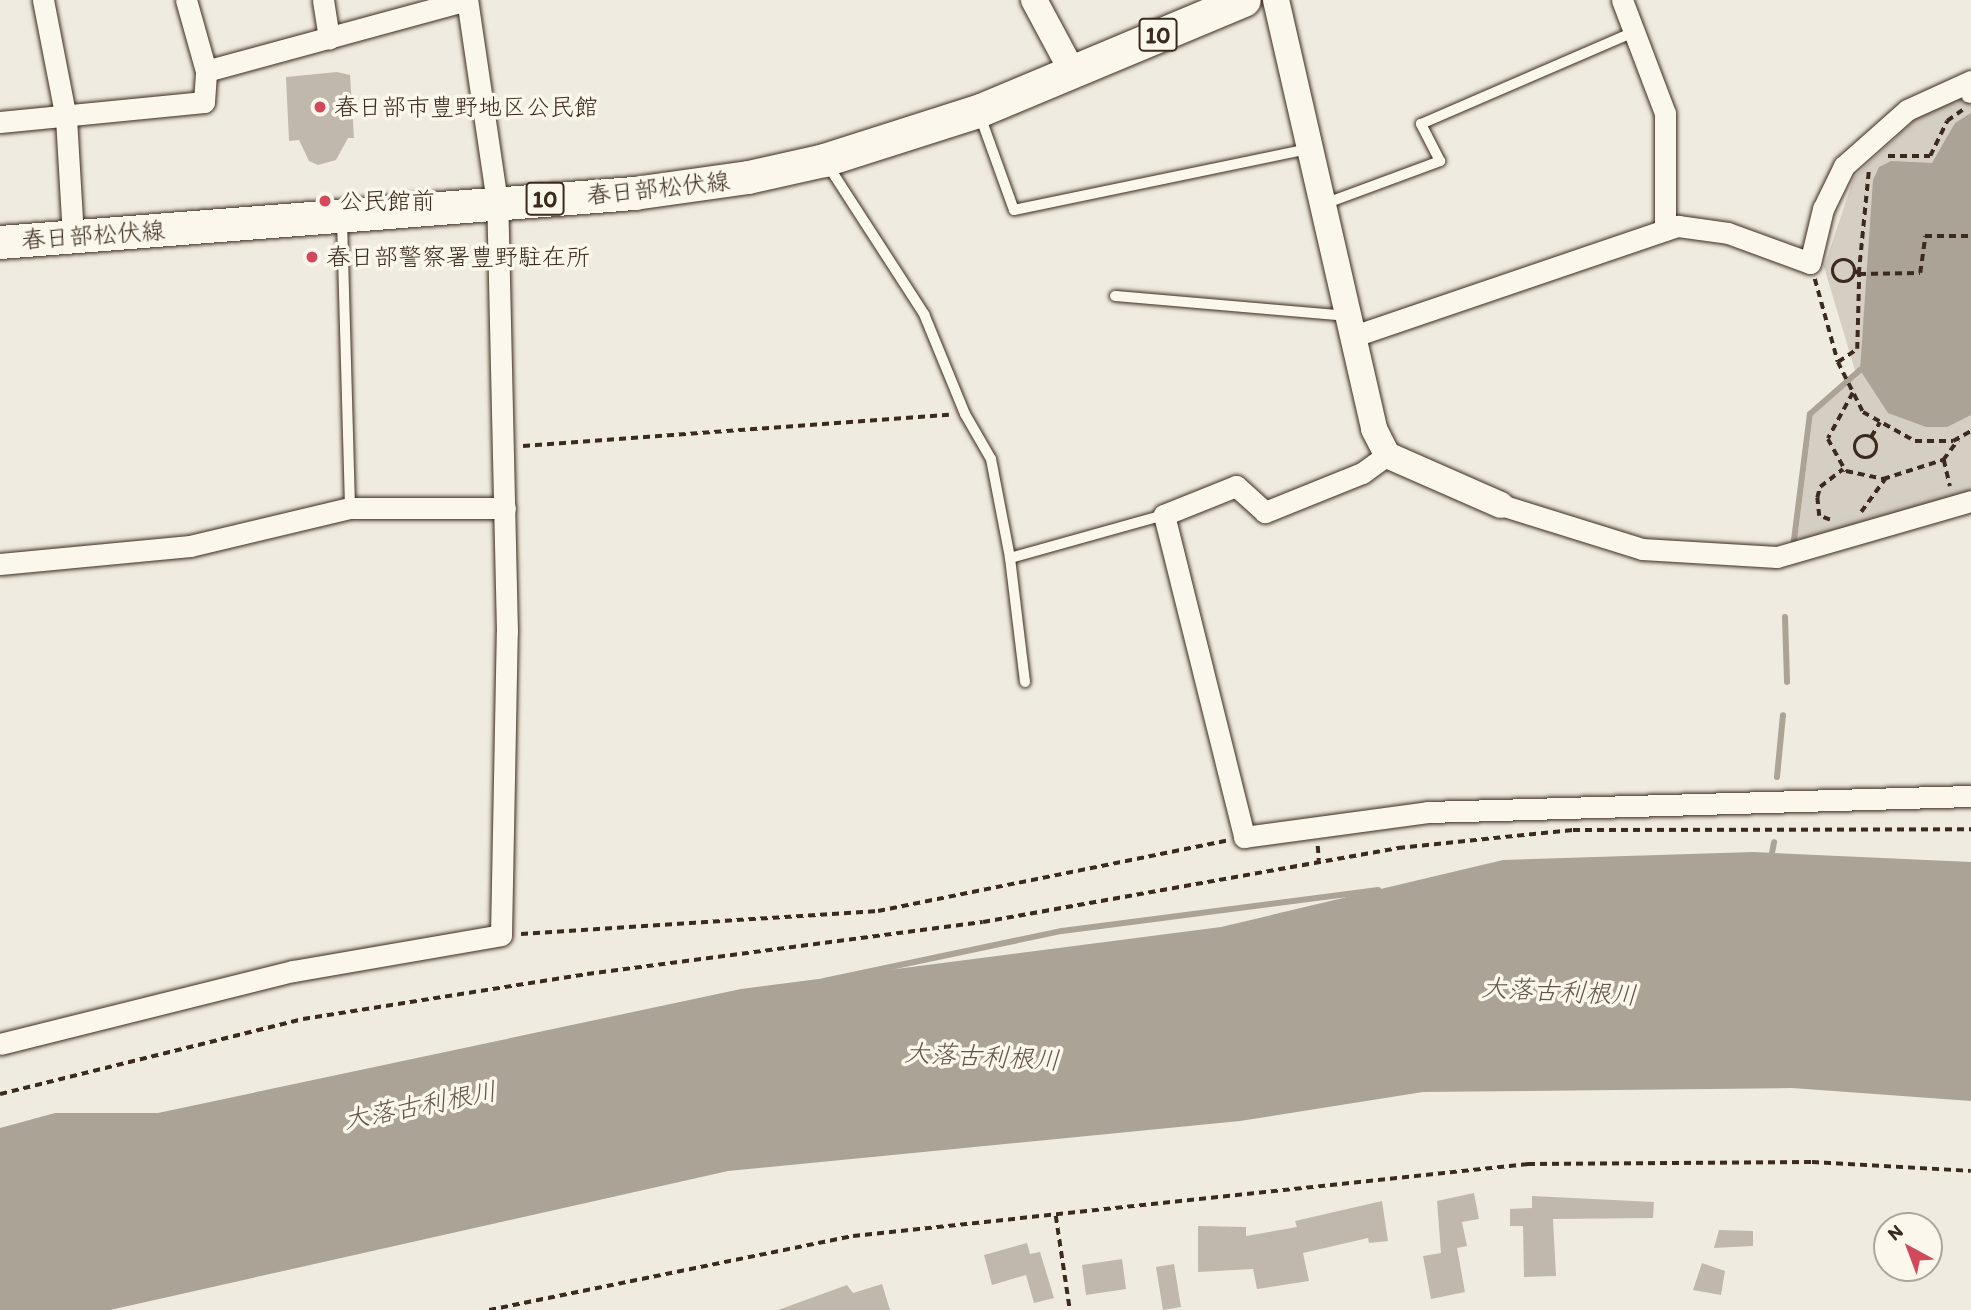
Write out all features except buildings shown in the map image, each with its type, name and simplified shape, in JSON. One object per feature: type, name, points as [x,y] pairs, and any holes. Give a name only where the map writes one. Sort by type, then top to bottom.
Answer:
[{"type":"main road","name":"春日部松伏線","points":[[0,242],[634,193],[824,160],[978,111],[1244,0]]},
{"type":"street","points":[[43,0],[66,118],[74,237]]},
{"type":"street","points":[[0,122],[66,118],[204,102],[206,71],[186,0]]},
{"type":"street","points":[[323,0],[330,39]]},
{"type":"street","points":[[0,1044],[293,971],[501,935],[505,508],[498,202],[467,0],[206,71]]},
{"type":"street","points":[[1034,0],[1072,71]]},
{"type":"street","points":[[1276,0],[1312,148],[1374,429],[1387,455],[1501,505],[1642,549],[1779,557],[1971,501]]},
{"type":"street","points":[[1622,0],[1665,113],[1665,230]]},
{"type":"street","points":[[1351,326],[1678,226],[1728,233],[1810,262],[1830,193],[1844,166],[1907,110],[1970,92]]},
{"type":"street","points":[[1387,455],[1362,473],[1265,512],[1236,486],[1164,514],[1244,837],[1428,812],[1971,796]]},
{"type":"street","points":[[0,564],[190,546],[350,508],[505,508]]},
{"type":"lane","points":[[1324,204],[1440,161],[1420,124],[1636,31]]},
{"type":"lane","points":[[978,111],[1014,210],[1312,148]]},
{"type":"lane","points":[[824,160],[925,314],[965,414],[991,459],[1010,558],[1025,682]]},
{"type":"lane","points":[[342,214],[350,508]]},
{"type":"lane","points":[[1115,296],[1351,326]]},
{"type":"lane","points":[[1010,558],[1164,514]]},
{"type":"path","points":[[1882,157],[1930,156],[1947,121],[1971,109]]},
{"type":"path","points":[[1830,193],[1843,195],[1873,166]]},
{"type":"path","points":[[1838,362],[1857,349],[1857,273],[1868,172]]},
{"type":"path","points":[[1857,273],[1847,282],[1833,273],[1843,261],[1857,273],[1920,273],[1925,236],[1971,236]]},
{"type":"path","points":[[1810,262],[1838,362],[1863,412],[1915,442],[1961,437]]},
{"type":"path","points":[[1843,469],[1828,439],[1853,393]]},
{"type":"path","points":[[504,448],[965,414]]},
{"type":"path","points":[[1871,437],[1876,452],[1864,457],[1856,443],[1871,437],[1880,422]]},
{"type":"path","points":[[1843,469],[1885,478],[1944,458],[1961,437],[1971,431]]},
{"type":"path","points":[[1944,458],[1944,480],[1953,489]]},
{"type":"path","points":[[1836,521],[1819,516],[1817,498],[1820,487],[1843,469]]},
{"type":"path","points":[[1849,517],[1860,513],[1885,478]]},
{"type":"path","points":[[0,1094],[303,1020],[587,974],[983,922],[1187,882],[1398,848],[1573,830],[1971,829]]},
{"type":"path","points":[[501,935],[878,911],[1244,837]]},
{"type":"path","points":[[489,1310],[853,1236],[1528,1164],[1812,1162],[1971,1171]]},
{"type":"path","points":[[1056,1216],[1070,1310]]},
{"type":"shaded area","points":[[1971,93],[1971,495],[1796,548],[1813,415],[1857,377],[1824,267],[1854,177],[1921,114],[1948,97]]},
{"type":"water","points":[[1971,113],[1971,415],[1947,427],[1926,427],[1888,413],[1860,370],[1873,180],[1879,167],[1891,161],[1932,163],[1955,123]]},
{"type":"water","name":"大落古利根川","points":[[1753,852],[1971,862],[1971,1101],[1792,1088],[1423,1092],[1240,1121],[728,1171],[110,1310],[0,1310],[0,1128],[55,1113],[158,1113],[741,989],[1221,927],[1503,860]]},
{"type":"waterway","points":[[1793,548],[1810,414],[1860,370]]},
{"type":"waterway","points":[[1785,617],[1787,682]]},
{"type":"waterway","points":[[1777,777],[1783,715]]},
{"type":"waterway","points":[[1771,858],[1774,842]]},
{"type":"waterway","points":[[824,981],[1062,931],[1378,890]]},
{"type":"place","name":"春日部市豊野地区公民館","points":[[320,107]]},
{"type":"place","name":"公民館前","points":[[325,201]]},
{"type":"place","name":"春日部警察署豊野駐在所","points":[[312,257]]}]
